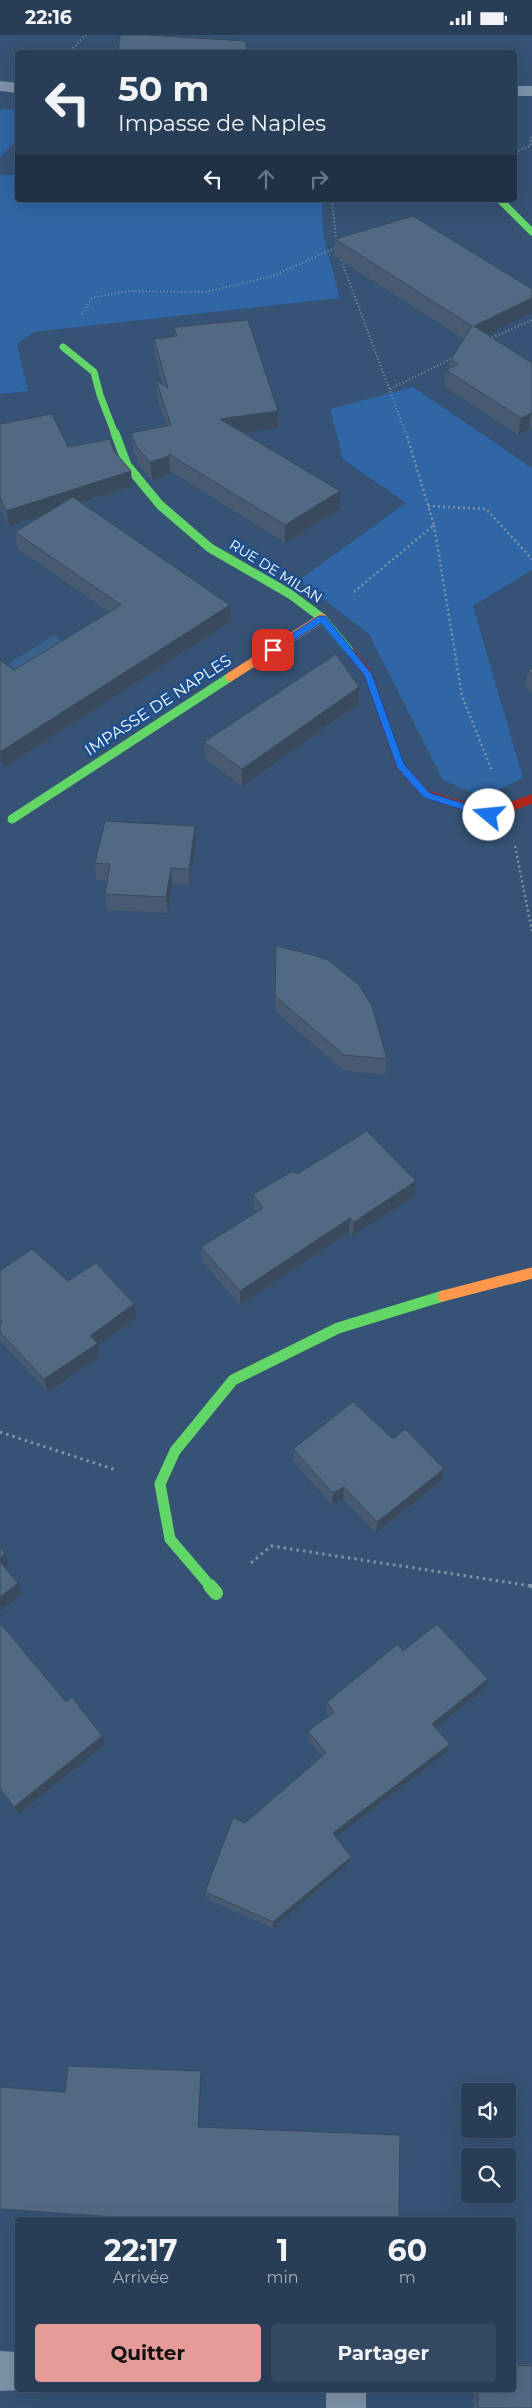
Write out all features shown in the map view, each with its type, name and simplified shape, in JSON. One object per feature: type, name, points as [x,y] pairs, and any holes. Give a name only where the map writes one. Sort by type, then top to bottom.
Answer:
[{"type":"street","points":[[0,86],[15,87]]},
{"type":"street","points":[[517,91],[532,91]]},
{"type":"street","points":[[502,202],[532,232]]},
{"type":"street","name":"RUE DE MILAN","points":[[63,347],[94,372],[100,395],[127,465],[160,505],[210,548],[290,594],[322,618],[368,674],[400,766],[427,795],[489,815],[532,799]]},
{"type":"street","name":"IMPASSE DE NAPLES","points":[[12,819],[322,618]]},
{"type":"street","points":[[216,1593],[170,1539],[160,1484],[175,1451],[233,1380],[338,1328],[472,1287],[532,1273]]},
{"type":"street","points":[[0,2371],[15,2372]]},
{"type":"street","points":[[346,2392],[346,2408]]},
{"type":"path","points":[[71,50],[86,35]]},
{"type":"path","points":[[517,151],[530,146],[532,135]]},
{"type":"path","points":[[332,202],[337,247],[390,389],[434,525],[462,696],[507,808],[532,931]]},
{"type":"path","points":[[63,347],[92,297],[127,291],[206,292],[273,276],[337,247]]},
{"type":"path","points":[[487,340],[532,320]]},
{"type":"path","points":[[390,389],[460,354]]},
{"type":"path","points":[[428,506],[486,509],[532,559]]},
{"type":"path","points":[[322,618],[434,525]]},
{"type":"path","points":[[0,1433],[160,1484]]},
{"type":"path","points":[[216,1593],[271,1546],[532,1586]]},
{"type":"shaded area","points":[[2,109],[15,109],[15,142],[0,157],[0,111]]},
{"type":"shaded area","points":[[0,175],[15,175],[15,202],[322,202],[323,235],[340,298],[33,332],[17,344],[28,391],[0,394]]},
{"type":"shaded area","points":[[413,387],[532,468],[532,570],[473,606],[523,778],[483,797],[443,780],[369,634],[299,580],[406,503],[343,459],[330,409]]},
{"type":"shaded area","points":[[54,635],[70,646],[24,676],[8,664]]},
{"type":"building","points":[[120,35],[246,41],[246,50],[118,50]]},
{"type":"building","points":[[413,216],[532,289],[532,298],[474,326],[532,363],[532,413],[521,418],[446,370],[458,364],[451,359],[472,326],[335,239]]},
{"type":"building","points":[[248,320],[278,411],[220,419],[340,491],[285,525],[169,454],[169,456],[150,462],[136,446],[131,433],[171,425],[156,380],[168,388],[154,339],[177,336],[174,327]]},
{"type":"building","points":[[52,414],[68,447],[110,439],[114,451],[131,471],[6,511],[0,497],[0,424]]},
{"type":"building","points":[[73,497],[230,605],[0,752],[0,660],[14,670],[121,605],[15,532]]},
{"type":"building","points":[[336,654],[359,687],[242,769],[204,742]]},
{"type":"building","points":[[105,821],[195,826],[189,869],[171,868],[166,897],[105,894],[110,864],[95,863]]},
{"type":"building","points":[[276,946],[328,960],[359,985],[372,1006],[387,1059],[344,1055],[275,996]]},
{"type":"building","points":[[367,1131],[416,1181],[354,1222],[350,1218],[240,1291],[201,1247],[263,1208],[253,1194],[293,1171],[297,1174]]},
{"type":"building","points":[[32,1249],[68,1281],[96,1263],[134,1304],[90,1336],[98,1343],[44,1379],[0,1332],[0,1323],[2,1322],[0,1319],[0,1271]]},
{"type":"building","points":[[353,1402],[393,1439],[405,1429],[444,1469],[377,1522],[344,1487],[333,1493],[293,1449]]},
{"type":"building","points":[[0,1547],[5,1553],[0,1558]]},
{"type":"building","points":[[0,1562],[18,1583],[0,1597]]},
{"type":"building","points":[[0,1623],[66,1702],[72,1697],[102,1736],[14,1807],[0,1788]]},
{"type":"building","points":[[437,1624],[488,1679],[432,1724],[450,1744],[333,1833],[351,1857],[273,1922],[205,1892],[233,1818],[245,1823],[326,1753],[308,1731],[334,1712],[327,1702],[398,1644],[403,1651]]},
{"type":"building","points":[[68,2066],[201,2071],[198,2127],[400,2135],[399,2217],[114,2217],[0,2209],[0,2087],[65,2092]]},
{"type":"building","points":[[516,2365],[532,2366],[532,2408],[478,2408],[478,2392],[516,2392]]},
{"type":"traffic: fast","points":[[502,202],[532,232]]},
{"type":"traffic: fast","points":[[63,347],[94,372],[100,395],[127,465],[160,505],[210,548],[290,594],[322,618],[351,653]]},
{"type":"traffic: fast","points":[[12,819],[230,677]]},
{"type":"traffic: fast","points":[[216,1593],[170,1539],[160,1484],[175,1451],[233,1380],[338,1328],[443,1296]]},
{"type":"traffic: slow","points":[[230,677],[322,618]]},
{"type":"traffic: slow","points":[[443,1296],[532,1273]]},
{"type":"traffic: jam","points":[[351,653],[368,674],[400,766],[427,795],[489,814],[532,799]]},
{"type":"route","points":[[273,650],[322,618],[368,674],[400,766],[427,795],[489,815]]}]
